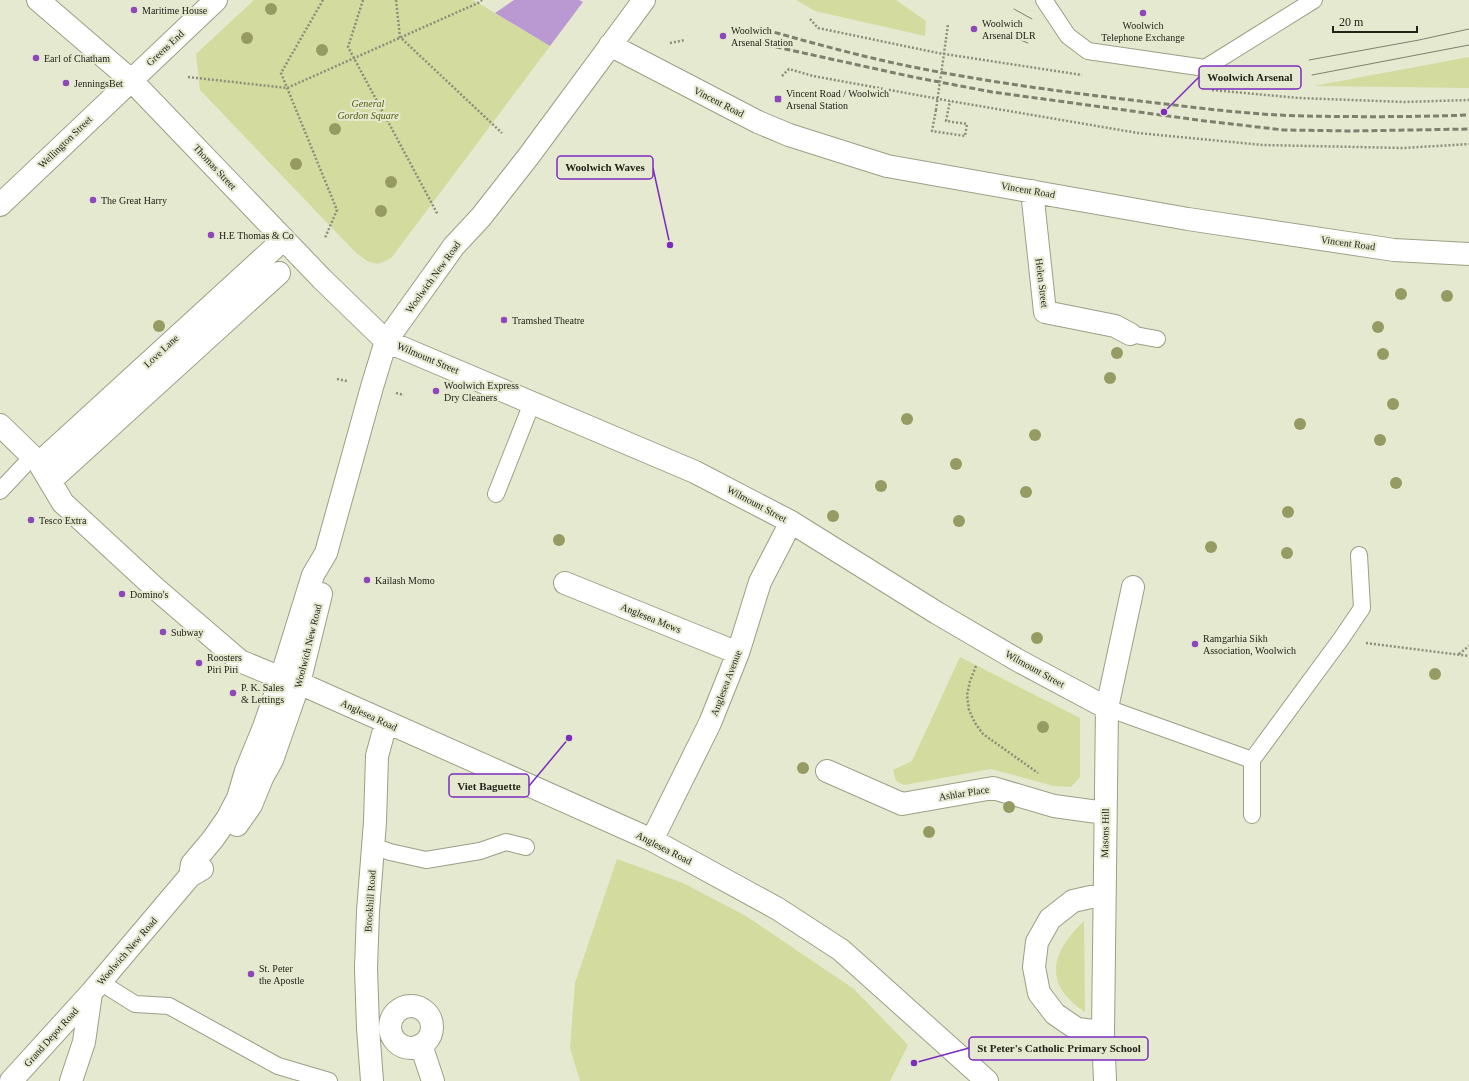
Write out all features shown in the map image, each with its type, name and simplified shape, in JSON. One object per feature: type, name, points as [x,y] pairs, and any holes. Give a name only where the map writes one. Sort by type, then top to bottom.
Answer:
[{"type":"street","name":"Thomas Street","points":[[38,0],[131,80],[284,240],[386,341]]},
{"type":"street","name":"Greens End","points":[[131,80],[216,0]]},
{"type":"street","name":"Woolwich New Road","points":[[71,1081],[84,1042],[96,987],[190,876],[192,864],[213,839],[251,805],[262,778],[272,760],[290,680],[327,572],[326,553],[386,341],[454,246],[482,218],[644,0]]},
{"type":"street","name":"Vincent Road","points":[[610,45],[758,122],[789,134],[887,166],[1188,219],[1394,250],[1469,254]]},
{"type":"street","name":"Wellington Street","points":[[0,205],[131,80]]},
{"type":"street","name":"Helen Street","points":[[1032,191],[1045,312],[1115,326],[1130,334]]},
{"type":"street","name":"Love Lane","points":[[40,467],[284,240]]},
{"type":"street","points":[[40,467],[279,273]]},
{"type":"street","name":"Wilmount Street","points":[[386,341],[695,472],[790,522],[986,642],[1107,708]]},
{"type":"street","points":[[0,425],[40,467],[63,503],[155,588],[240,661],[290,680]]},
{"type":"street","name":"Anglesea Avenue","points":[[652,840],[710,723],[738,653],[760,582],[790,522]]},
{"type":"street","name":"Anglesea Mews","points":[[565,582],[738,653]]},
{"type":"street","name":"Masons Hill","points":[[1105,1081],[1103,1032],[1107,708],[1133,588]]},
{"type":"street","name":"Anglesea Road","points":[[290,680],[652,840],[778,909],[841,950],[987,1081]]},
{"type":"street","name":"Brookhill Road","points":[[372,1081],[368,1028],[366,961],[377,756],[386,723]]},
{"type":"street","name":"Ashlar Place","points":[[828,771],[902,804],[993,788],[1054,806],[1105,813]]},
{"type":"street","points":[[1103,1032],[1077,1029],[1055,1014],[1039,993],[1034,967],[1037,942],[1050,919],[1073,901],[1104,894]]},
{"type":"street","name":"Grand Depot Road","points":[[11,1081],[96,987]]},
{"type":"street","points":[[408,1006],[415,1006],[423,1009],[428,1014],[432,1028],[428,1039],[421,1045],[408,1047],[401,1045],[392,1035],[390,1027],[391,1020],[395,1013],[408,1006]]},
{"type":"street","points":[[368,1028],[390,1027]]},
{"type":"street","points":[[421,1045],[433,1081]]},
{"type":"lane","points":[[1044,0],[1068,36],[1088,50],[1205,68],[1314,0]]},
{"type":"lane","points":[[1130,334],[1157,339]]},
{"type":"lane","points":[[496,494],[532,403]]},
{"type":"lane","name":"Love Lane","points":[[0,491],[40,467]]},
{"type":"lane","points":[[1252,816],[1252,760],[1362,608],[1359,556]]},
{"type":"lane","points":[[1107,708],[1252,760]]},
{"type":"lane","points":[[373,846],[390,852],[426,860],[480,851],[506,842],[526,847]]},
{"type":"lane","points":[[96,987],[135,1004],[169,1006],[278,1066],[329,1081]]},
{"type":"path","points":[[323,0],[281,73],[337,210],[325,238]]},
{"type":"path","points":[[363,0],[348,47],[438,215]]},
{"type":"path","points":[[396,0],[400,37],[502,133]]},
{"type":"path","points":[[188,78],[287,88],[482,0]]},
{"type":"path","points":[[948,24],[932,131],[965,136],[967,124],[946,120],[950,101]]},
{"type":"path","points":[[670,43],[685,40]]},
{"type":"path","points":[[782,76],[789,69],[813,76],[1138,133],[1263,145],[1404,148],[1469,144]]},
{"type":"path","points":[[338,379],[349,381]]},
{"type":"path","points":[[396,393],[404,395]]},
{"type":"path","points":[[1341,639],[1469,656]]},
{"type":"path","points":[[986,642],[970,681],[967,695],[969,710],[975,723],[983,734],[1039,774]]},
{"type":"path","points":[[1459,654],[1469,646]]},
{"type":"green space","name":"General Gordon Square","points":[[254,0],[473,0],[550,46],[392,257],[382,263],[374,263],[365,260],[356,253],[200,90],[196,54]]},
{"type":"green space","points":[[796,0],[896,0],[926,21],[925,36],[815,11]]},
{"type":"green space","points":[[1469,57],[1469,88],[1314,86]]},
{"type":"green space","points":[[960,657],[1080,718],[1080,777],[1071,787],[1054,786],[991,769],[904,785],[896,781],[893,770],[912,761]]},
{"type":"green space","points":[[617,859],[683,883],[746,916],[854,989],[908,1045],[890,1081],[580,1081],[570,1048],[575,983]]},
{"type":"green space","points":[[1084,921],[1085,1012],[1071,1001],[1062,990],[1057,979],[1056,968],[1058,956],[1064,944]]},
{"type":"shaded area","points":[[514,0],[579,0],[583,2],[550,46],[495,13]]},
{"type":"tram line","points":[[1014,9],[1032,19]]},
{"type":"tram line","points":[[1309,60],[1419,40],[1469,29]]},
{"type":"tram line","points":[[1015,38],[1028,43]]},
{"type":"tram line","points":[[1312,75],[1469,45]]},
{"type":"railway","points":[[766,30],[823,46],[918,68],[1004,83],[1119,99],[1226,111],[1285,115],[1387,117],[1469,115]]},
{"type":"railway","points":[[758,43],[913,77],[992,92],[1205,121],[1284,130],[1352,131],[1469,129]]},
{"type":"place","name":"Maritime House","points":[[134,10]]},
{"type":"place","name":"Woolwich Telephone Exchange","points":[[1143,13]]},
{"type":"place","name":"Woolwich Arsenal DLR","points":[[974,29]]},
{"type":"place","name":"Woolwich Arsenal Station","points":[[723,36]]},
{"type":"place","name":"Earl of Chatham","points":[[36,58]]},
{"type":"place","name":"JenningsBet","points":[[66,83]]},
{"type":"place","name":"Vincent Road / Woolwich Arsenal Station","points":[[778,99]]},
{"type":"place","name":"Woolwich Arsenal","points":[[1164,112]]},
{"type":"place","name":"The Great Harry","points":[[93,200]]},
{"type":"place","name":"H.E Thomas & Co","points":[[211,235]]},
{"type":"place","name":"Woolwich Waves","points":[[670,245]]},
{"type":"place","name":"Tramshed Theatre","points":[[504,320]]},
{"type":"place","name":"Woolwich Express Dry Cleaners","points":[[436,391]]},
{"type":"place","name":"Tesco Extra","points":[[31,520]]},
{"type":"place","name":"Kailash Momo","points":[[367,580]]},
{"type":"place","name":"Domino's","points":[[122,594]]},
{"type":"place","name":"Subway","points":[[163,632]]},
{"type":"place","name":"Ramgarhia Sikh Association, Woolwich","points":[[1195,644]]},
{"type":"place","name":"Roosters Piri Piri","points":[[199,663]]},
{"type":"place","name":"P. K. Sales & Lettings","points":[[233,693]]},
{"type":"place","name":"Viet Baguette","points":[[569,738]]},
{"type":"place","name":"St. Peter the Apostle","points":[[251,974]]},
{"type":"place","name":"St Peter's Catholic Primary School","points":[[914,1063]]}]
